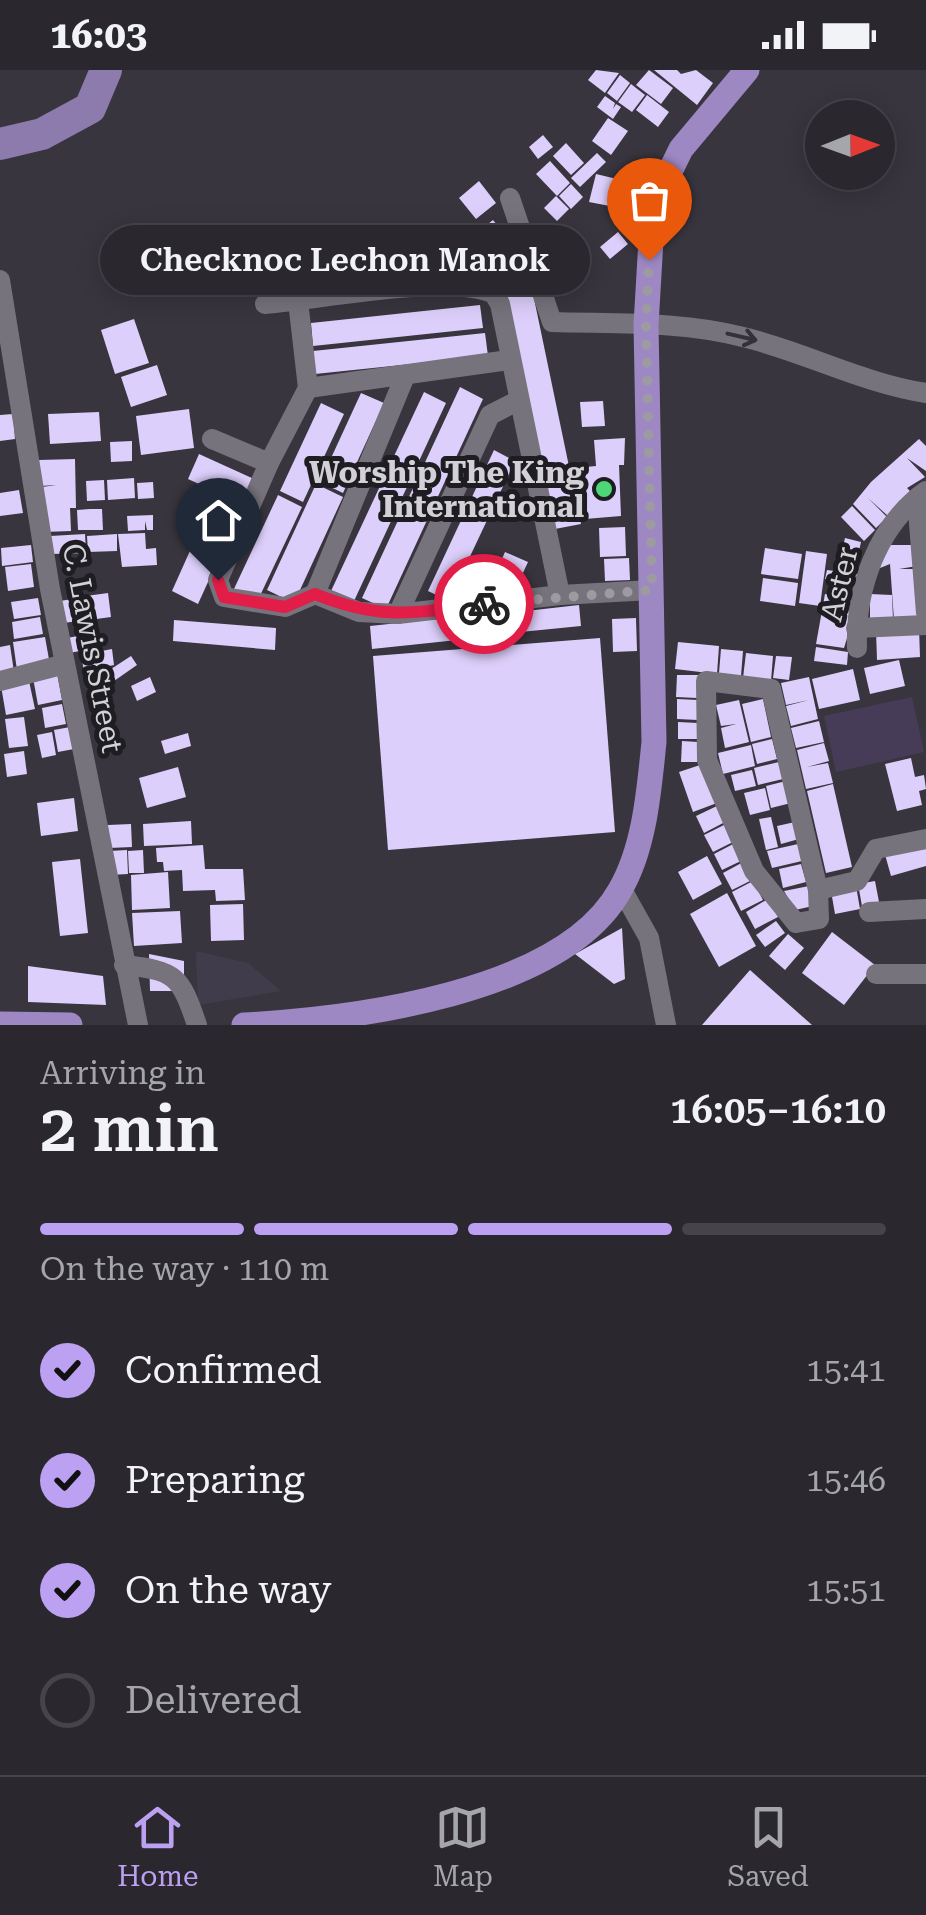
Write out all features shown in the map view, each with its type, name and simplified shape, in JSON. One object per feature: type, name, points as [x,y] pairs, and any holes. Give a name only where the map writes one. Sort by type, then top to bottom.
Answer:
[{"type":"main road","points":[[244,1025],[309,1023],[440,995],[518,972],[580,933],[604,913],[622,888],[647,810],[654,742],[646,325],[650,239],[661,190],[681,149],[747,70]]},
{"type":"main road","points":[[0,1024],[70,1025]]},
{"type":"street","points":[[510,198],[552,322],[646,325],[739,336],[872,382],[926,394]]},
{"type":"street","name":"C. Lawis Street","points":[[0,280],[10,396],[138,1025]]},
{"type":"street","points":[[265,304],[428,288],[487,290],[500,304],[560,595]]},
{"type":"street","points":[[298,301],[308,388],[268,464],[218,586],[230,600],[285,607],[315,594],[405,376]]},
{"type":"street","points":[[308,388],[509,360]]},
{"type":"street","points":[[398,614],[490,415],[519,400]]},
{"type":"street","points":[[212,439],[268,464]]},
{"type":"street","points":[[922,495],[926,613]]},
{"type":"street","name":"Aster","points":[[922,495],[875,546],[856,638],[926,625]]},
{"type":"street","points":[[315,594],[359,612],[398,614],[560,595],[652,590]]},
{"type":"street","points":[[0,681],[64,664]]},
{"type":"street","points":[[706,681],[771,689],[818,890],[820,919],[796,923],[754,871],[707,760],[706,681]]},
{"type":"street","points":[[818,890],[857,881],[876,849],[926,839]]},
{"type":"street","points":[[622,888],[649,938],[666,1025]]},
{"type":"street","points":[[870,912],[926,909]]},
{"type":"street","points":[[124,965],[165,970],[180,981],[197,1025]]},
{"type":"street","points":[[876,974],[926,974]]},
{"type":"shaded area","points":[[912,697],[924,752],[836,772],[824,716]]},
{"type":"shaded area","points":[[196,951],[248,963],[281,991],[198,1005]]},
{"type":"building","points":[[596,70],[619,73],[605,93],[588,80]]},
{"type":"building","points":[[649,70],[673,88],[661,104],[636,85]]},
{"type":"building","points":[[654,70],[677,70],[681,74],[696,70],[713,83],[697,105]]},
{"type":"building","points":[[620,75],[630,83],[617,101],[607,93]]},
{"type":"building","points":[[631,84],[645,95],[632,112],[618,102]]},
{"type":"building","points":[[647,95],[669,112],[658,127],[636,110]]},
{"type":"building","points":[[605,96],[615,103],[613,109],[616,104],[621,107],[613,119],[597,107]]},
{"type":"building","points":[[608,118],[628,131],[611,155],[592,141]]},
{"type":"building","points":[[543,135],[553,147],[538,159],[529,147]]},
{"type":"building","points":[[566,143],[584,163],[571,175],[553,156]]},
{"type":"building","points":[[597,153],[606,162],[580,187],[571,178]]},
{"type":"building","points":[[550,161],[570,183],[557,196],[536,174]]},
{"type":"building","points":[[596,174],[621,180],[615,207],[589,202]]},
{"type":"building","points":[[624,179],[644,183],[638,211],[618,207]]},
{"type":"building","points":[[479,181],[496,203],[476,219],[459,198]]},
{"type":"building","points":[[571,184],[583,197],[571,209],[559,196]]},
{"type":"building","points":[[556,196],[569,209],[557,221],[544,208]]},
{"type":"building","points":[[493,220],[514,246],[496,260],[475,234]]},
{"type":"building","points":[[618,232],[628,244],[610,259],[600,247]]},
{"type":"building","points":[[456,249],[459,274],[344,289],[341,263]]},
{"type":"building","points":[[514,249],[523,261],[506,276],[496,264]]},
{"type":"building","points":[[337,263],[341,289],[261,299],[258,273]]},
{"type":"building","points":[[492,265],[494,282],[470,284],[468,267]]},
{"type":"building","points":[[531,284],[581,524],[555,529],[506,289]]},
{"type":"building","points":[[480,305],[483,328],[313,346],[311,323]]},
{"type":"building","points":[[134,319],[149,363],[115,374],[101,330]]},
{"type":"building","points":[[485,333],[488,356],[315,374],[313,351]]},
{"type":"building","points":[[157,365],[167,395],[131,407],[121,377]]},
{"type":"building","points":[[460,387],[483,399],[386,609],[362,598]]},
{"type":"building","points":[[424,392],[446,403],[354,601],[331,591]]},
{"type":"building","points":[[361,393],[384,403],[343,493],[320,482]]},
{"type":"building","points":[[603,401],[605,426],[582,427],[580,402]]},
{"type":"building","points":[[321,403],[344,414],[303,502],[280,491]]},
{"type":"building","points":[[189,409],[194,448],[141,455],[136,416]]},
{"type":"building","points":[[99,412],[101,441],[50,444],[48,414]]},
{"type":"building","points":[[13,414],[15,439],[0,441],[0,415]]},
{"type":"building","points":[[625,438],[624,465],[619,465],[621,516],[585,519],[575,468],[596,466],[594,440]]},
{"type":"building","points":[[919,439],[926,446],[926,471],[907,458],[925,477],[907,488],[910,491],[888,516],[868,498],[887,517],[876,528],[853,504],[871,482]]},
{"type":"building","points":[[132,441],[132,461],[111,462],[110,442]]},
{"type":"building","points":[[494,450],[515,461],[449,601],[428,591]]},
{"type":"building","points":[[199,454],[254,479],[243,504],[188,479]]},
{"type":"building","points":[[75,459],[76,508],[70,508],[71,531],[44,532],[42,487],[56,485],[40,486],[39,460]]},
{"type":"building","points":[[134,478],[135,498],[108,500],[107,480]]},
{"type":"building","points":[[104,480],[105,500],[87,501],[86,481]]},
{"type":"building","points":[[153,482],[154,498],[138,499],[137,483]]},
{"type":"building","points":[[316,484],[343,497],[294,603],[267,590]]},
{"type":"building","points":[[19,490],[23,513],[0,516],[0,493]]},
{"type":"building","points":[[215,495],[242,507],[198,604],[172,591]]},
{"type":"building","points":[[278,495],[302,507],[257,602],[233,591]]},
{"type":"building","points":[[852,506],[875,530],[864,541],[841,517]]},
{"type":"building","points":[[102,509],[103,530],[78,530],[77,510]]},
{"type":"building","points":[[153,515],[153,530],[147,530],[145,521],[145,530],[128,531],[127,516]]},
{"type":"building","points":[[625,527],[626,556],[600,557],[599,528]]},
{"type":"building","points":[[145,533],[146,549],[156,548],[157,565],[122,567],[118,534]]},
{"type":"building","points":[[85,534],[86,553],[51,554],[50,536]]},
{"type":"building","points":[[117,534],[117,551],[88,552],[87,536]]},
{"type":"building","points":[[845,538],[861,542],[854,573],[838,569]]},
{"type":"building","points":[[31,545],[33,562],[2,566],[1,548]]},
{"type":"building","points":[[880,545],[917,545],[917,566],[899,569],[920,569],[920,620],[894,620],[890,564],[880,568]]},
{"type":"building","points":[[765,548],[802,554],[798,579],[761,574]]},
{"type":"building","points":[[806,551],[827,554],[820,606],[799,603]]},
{"type":"building","points":[[505,552],[528,562],[515,590],[493,579]]},
{"type":"building","points":[[629,558],[630,580],[605,581],[604,559]]},
{"type":"building","points":[[31,564],[34,587],[8,591],[5,567]]},
{"type":"building","points":[[827,570],[857,574],[856,583],[825,579]]},
{"type":"building","points":[[763,578],[798,583],[795,606],[760,601]]},
{"type":"building","points":[[108,593],[111,617],[89,620],[86,596]]},
{"type":"building","points":[[825,594],[859,599],[844,648],[816,644]]},
{"type":"building","points":[[870,594],[892,595],[893,620],[870,620]]},
{"type":"building","points":[[84,597],[87,620],[63,623],[60,601]]},
{"type":"building","points":[[38,598],[41,615],[14,619],[11,602]]},
{"type":"building","points":[[579,605],[581,626],[491,635],[489,615]]},
{"type":"building","points":[[484,614],[486,637],[372,649],[370,626]]},
{"type":"building","points":[[40,617],[43,634],[14,639],[12,622]]},
{"type":"building","points":[[636,618],[637,651],[613,652],[612,619]]},
{"type":"building","points":[[174,620],[276,628],[275,650],[173,641]]},
{"type":"building","points":[[919,628],[920,657],[877,660],[876,630]]},
{"type":"building","points":[[94,633],[97,648],[69,653],[67,638]]},
{"type":"building","points":[[45,637],[50,665],[17,670],[13,642]]},
{"type":"building","points":[[600,638],[615,832],[388,850],[373,656]]},
{"type":"building","points":[[678,642],[719,646],[717,674],[675,669]]},
{"type":"building","points":[[10,645],[14,672],[0,674],[0,647]]},
{"type":"building","points":[[816,647],[848,652],[847,665],[814,661]]},
{"type":"building","points":[[112,649],[114,665],[84,671],[81,655]]},
{"type":"building","points":[[721,649],[743,651],[741,676],[719,673]]},
{"type":"building","points":[[746,653],[773,656],[771,681],[743,678]]},
{"type":"building","points":[[131,656],[137,665],[114,681],[108,671]]},
{"type":"building","points":[[776,656],[792,657],[789,680],[773,678]]},
{"type":"building","points":[[899,660],[905,686],[870,694],[864,668]]},
{"type":"building","points":[[853,669],[860,700],[819,709],[812,679]]},
{"type":"building","points":[[57,673],[62,700],[38,705],[33,678]]},
{"type":"building","points":[[677,675],[698,675],[697,698],[676,697]]},
{"type":"building","points":[[150,677],[156,692],[137,701],[131,686]]},
{"type":"building","points":[[809,677],[818,719],[791,726],[786,706],[809,700],[786,705],[781,683]]},
{"type":"building","points":[[29,681],[35,709],[6,715],[1,686]]},
{"type":"building","points":[[677,699],[698,700],[698,720],[677,719]]},
{"type":"building","points":[[763,699],[771,737],[751,742],[742,704]]},
{"type":"building","points":[[739,700],[749,742],[725,748],[721,728],[736,724],[721,726],[716,705]]},
{"type":"building","points":[[62,704],[66,724],[45,728],[42,708]]},
{"type":"building","points":[[24,717],[28,746],[9,748],[5,719]]},
{"type":"building","points":[[819,721],[824,742],[796,748],[791,728]]},
{"type":"building","points":[[678,722],[698,723],[698,739],[678,739]]},
{"type":"building","points":[[70,727],[74,749],[58,752],[54,730]]},
{"type":"building","points":[[52,732],[56,755],[42,758],[37,735]]},
{"type":"building","points":[[188,733],[191,746],[165,754],[161,741]]},
{"type":"building","points":[[772,739],[777,759],[757,764],[752,744]]},
{"type":"building","points":[[682,741],[698,742],[697,762],[681,762]]},
{"type":"building","points":[[824,743],[829,761],[807,767],[828,763],[833,783],[806,789],[797,750]]},
{"type":"building","points":[[751,745],[755,766],[723,774],[718,753]]},
{"type":"building","points":[[24,751],[27,774],[7,777],[4,754]]},
{"type":"building","points":[[911,758],[915,777],[924,775],[926,789],[919,791],[922,805],[897,811],[885,764]]},
{"type":"building","points":[[779,762],[783,779],[758,785],[754,768]]},
{"type":"building","points":[[703,764],[717,803],[693,812],[679,772]]},
{"type":"building","points":[[178,767],[186,797],[147,808],[139,778]]},
{"type":"building","points":[[752,770],[756,786],[735,791],[731,775]]},
{"type":"building","points":[[786,781],[791,803],[771,808],[766,786]]},
{"type":"building","points":[[833,784],[852,867],[826,873],[807,791]]},
{"type":"building","points":[[765,788],[770,810],[750,815],[744,793]]},
{"type":"building","points":[[74,798],[78,831],[41,836],[37,803]]},
{"type":"building","points":[[719,805],[727,821],[704,833],[696,816]]},
{"type":"building","points":[[771,817],[778,847],[766,850],[759,819]]},
{"type":"building","points":[[191,821],[192,844],[144,846],[143,824]]},
{"type":"building","points":[[795,822],[799,839],[781,844],[777,826]]},
{"type":"building","points":[[728,823],[737,840],[713,852],[704,835]]},
{"type":"building","points":[[131,824],[132,847],[109,848],[108,825]]},
{"type":"building","points":[[926,840],[926,866],[891,876],[884,851]]},
{"type":"building","points":[[737,842],[745,859],[722,870],[714,854]]},
{"type":"building","points":[[798,844],[802,861],[772,868],[767,851]]},
{"type":"building","points":[[203,845],[205,869],[243,869],[245,900],[216,901],[215,890],[183,891],[182,870],[164,871],[163,862],[157,862],[156,848]]},
{"type":"building","points":[[127,850],[128,874],[110,875],[109,851]]},
{"type":"building","points":[[143,850],[144,873],[129,873],[128,851]]},
{"type":"building","points":[[707,856],[722,884],[693,900],[678,872]]},
{"type":"building","points":[[80,859],[88,933],[60,936],[52,862]]},
{"type":"building","points":[[745,861],[754,879],[732,890],[723,873]]},
{"type":"building","points":[[801,864],[806,882],[783,888],[779,869]]},
{"type":"building","points":[[168,872],[170,908],[132,910],[131,875]]},
{"type":"building","points":[[753,881],[763,900],[741,911],[732,892]]},
{"type":"building","points":[[875,881],[879,902],[862,906],[858,884]]},
{"type":"building","points":[[809,886],[813,906],[795,910],[784,891]]},
{"type":"building","points":[[856,886],[860,909],[835,914],[831,891]]},
{"type":"building","points":[[727,893],[756,946],[719,967],[690,914]]},
{"type":"building","points":[[768,899],[778,917],[755,929],[746,912]]},
{"type":"building","points":[[243,904],[244,940],[211,941],[210,905]]},
{"type":"building","points":[[180,911],[182,943],[134,946],[132,913]]},
{"type":"building","points":[[776,921],[785,933],[765,947],[756,935]]},
{"type":"building","points":[[622,928],[625,979],[614,984],[575,954]]},
{"type":"building","points":[[832,932],[875,965],[844,1005],[802,973]]},
{"type":"building","points":[[788,934],[804,948],[785,970],[769,956]]},
{"type":"building","points":[[149,954],[184,961],[184,991],[150,991]]},
{"type":"building","points":[[28,966],[103,976],[106,1005],[28,1002]]},
{"type":"building","points":[[750,970],[812,1025],[702,1025]]},
{"type":"waterway","points":[[0,144],[42,134],[90,108],[106,70]]},
{"type":"way so far","points":[[484,604],[652,590],[646,325],[649,260]]},
{"type":"place","name":"Checknoc Lechon Manok","points":[[649,260]]},
{"type":"place","name":"Worship The King International","points":[[604,489]]},
{"type":"route","points":[[218,580],[220,592],[230,600],[285,607],[315,594],[359,612],[398,614],[484,604]]}]
